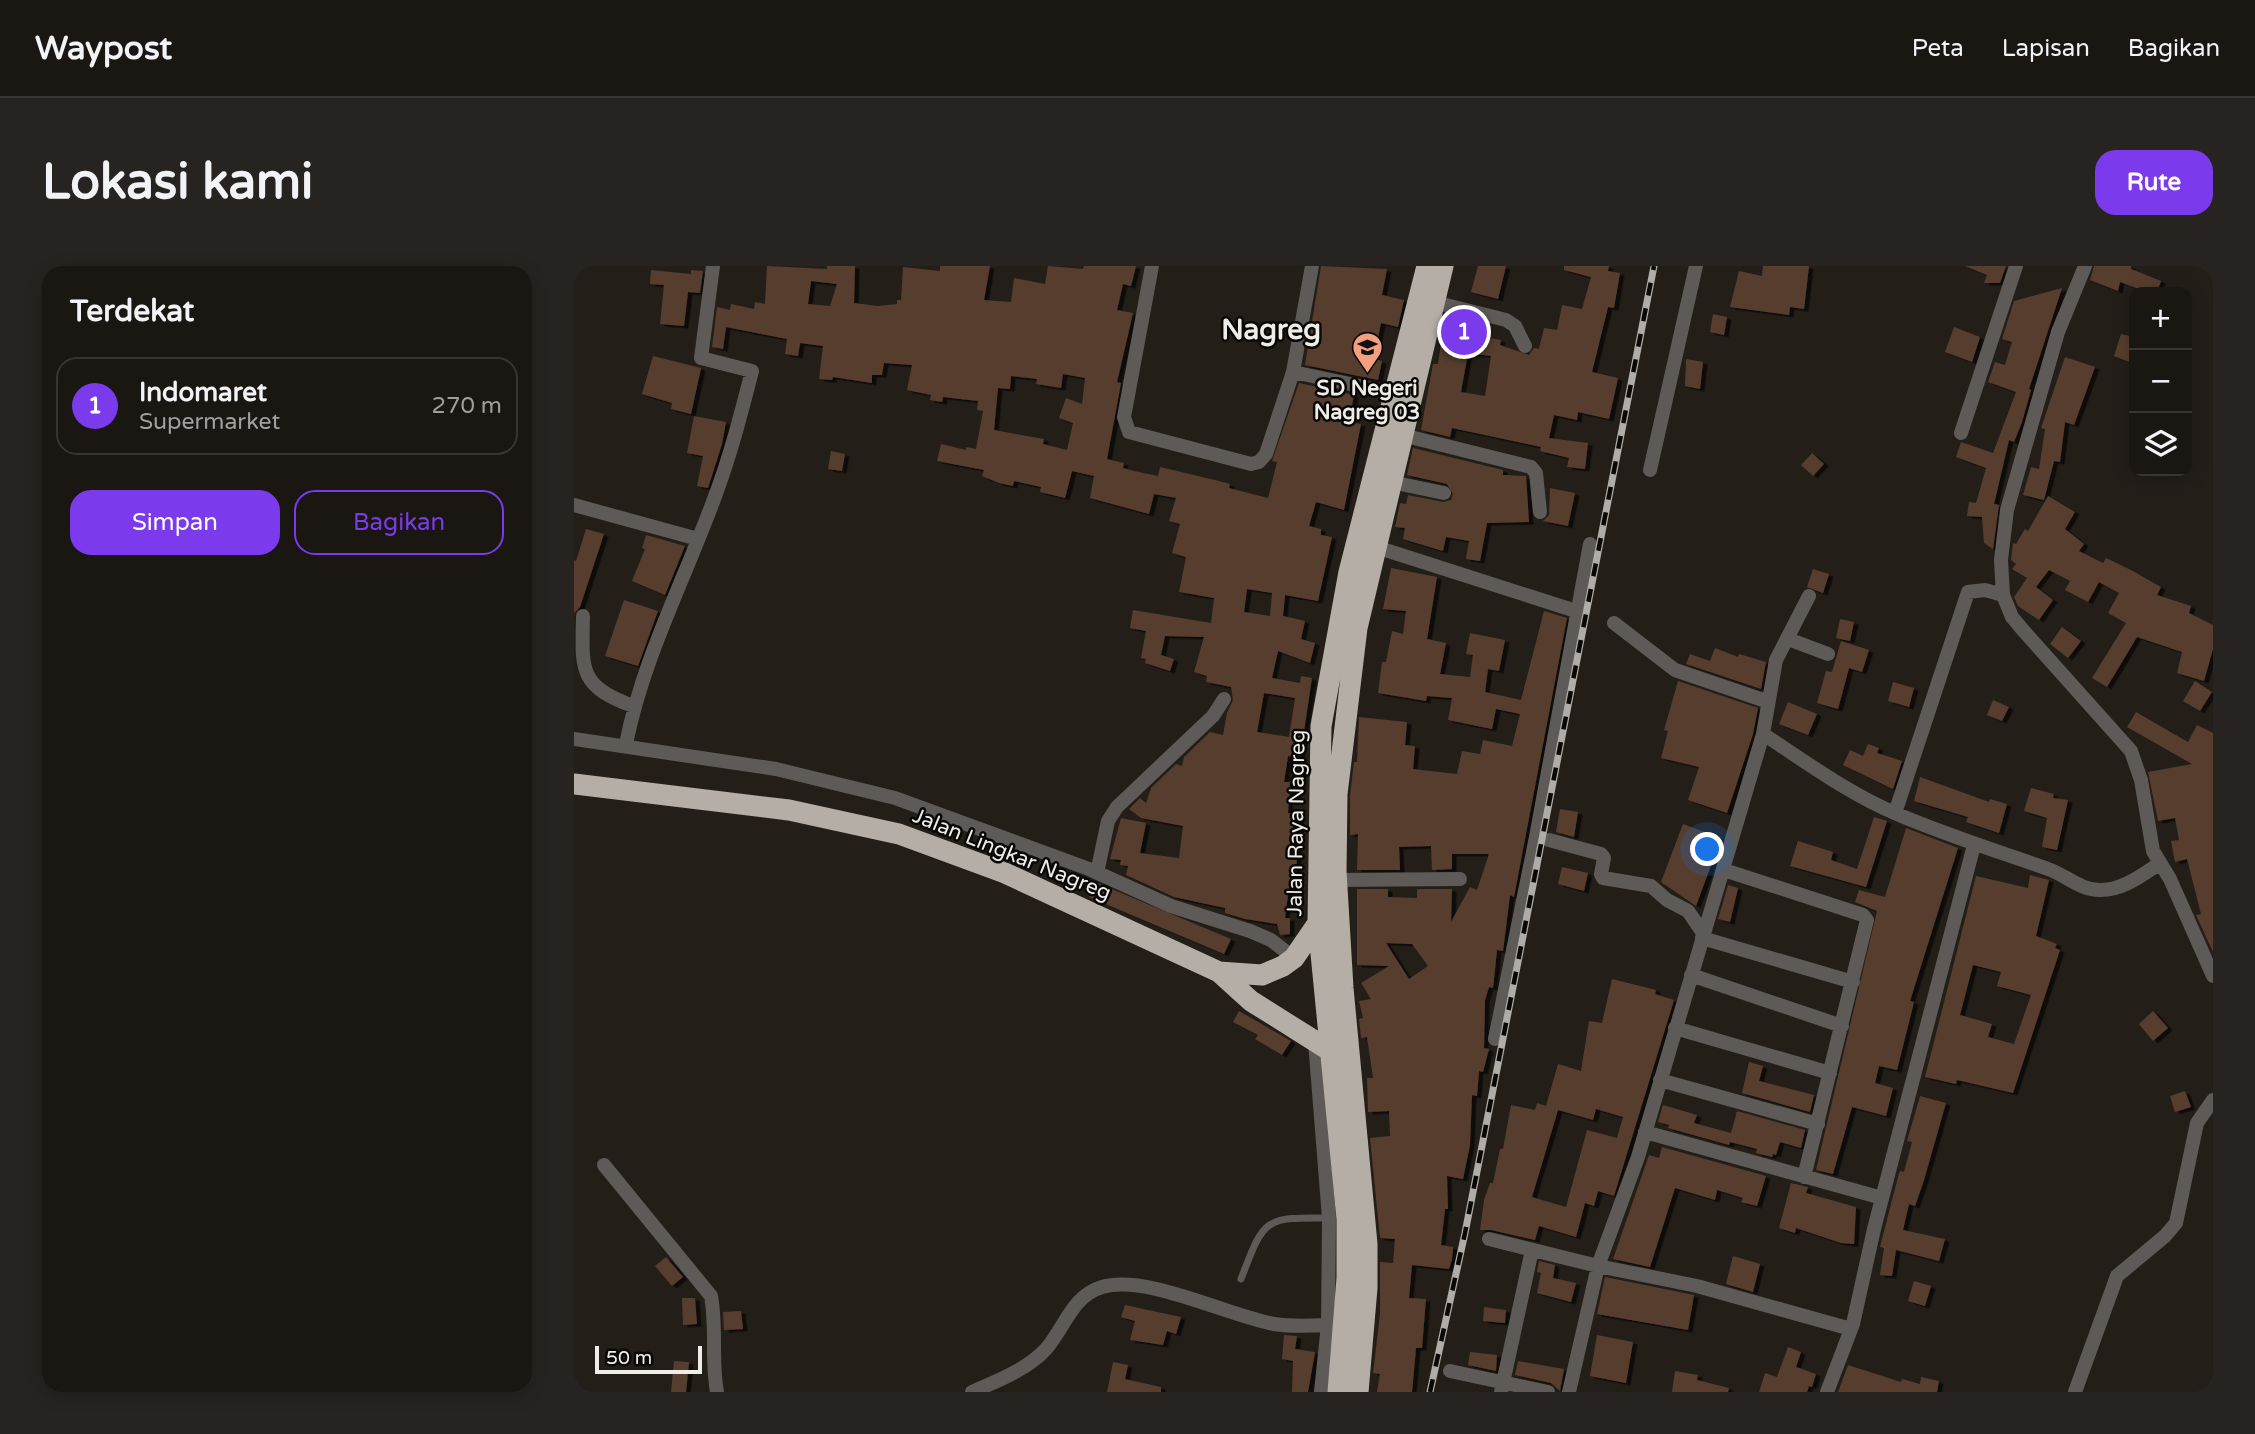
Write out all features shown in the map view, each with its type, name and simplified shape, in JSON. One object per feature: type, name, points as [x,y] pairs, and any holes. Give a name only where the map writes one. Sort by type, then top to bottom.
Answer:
[{"type":"highway","name":"Jalan Raya Nagreg","points":[[1338,1392],[1347,1278],[1347,1219],[1322,1046],[1318,923],[1321,726],[1349,572],[1427,266]]},
{"type":"highway","name":"Jalan Raya Nagreg","points":[[1358,1392],[1367,1288],[1367,1244],[1343,988],[1337,880],[1337,794],[1357,628],[1443,266]]},
{"type":"highway","name":"Jalan Lingkar Nagreg","points":[[574,784],[789,810],[899,834],[1005,873],[1219,972],[1262,975],[1294,958],[1318,923]]},
{"type":"highway","points":[[1219,972],[1251,1001],[1322,1046]]},
{"type":"street","points":[[626,744],[633,706],[732,447],[752,371],[701,358],[713,266]]},
{"type":"street","points":[[1152,266],[1124,416],[1129,432],[1251,464],[1259,462],[1266,454],[1293,372],[1312,266]]},
{"type":"street","points":[[1650,470],[1696,266]]},
{"type":"street","points":[[1961,433],[2016,266]]},
{"type":"street","points":[[2085,266],[2058,332],[2007,510],[2001,560],[2003,595],[2022,629],[2131,751],[2141,780],[2149,836],[2159,863],[2170,879],[2213,976]]},
{"type":"street","points":[[1434,302],[1506,320],[1515,326],[1525,346]]},
{"type":"street","points":[[1293,372],[1393,393]]},
{"type":"street","points":[[1402,435],[1531,467],[1536,473],[1539,512]]},
{"type":"street","points":[[1391,482],[1444,493]]},
{"type":"street","points":[[574,505],[698,539]]},
{"type":"street","points":[[1495,1039],[1542,838],[1590,544]]},
{"type":"street","points":[[1376,547],[1579,610]]},
{"type":"street","points":[[1895,813],[1968,592],[1985,590],[2003,595]]},
{"type":"street","points":[[1569,1392],[1598,1266],[1645,1132],[1763,734],[1766,701],[1776,660],[1809,596]]},
{"type":"street","points":[[583,616],[583,658],[588,677],[597,689],[633,706]]},
{"type":"street","points":[[1614,623],[1625,628],[1659,661],[1675,670],[1766,701]]},
{"type":"street","points":[[1788,639],[1828,654]]},
{"type":"street","points":[[1097,873],[1108,821],[1117,807],[1213,716],[1224,699]]},
{"type":"street","points":[[1763,734],[1845,787],[1895,813],[1974,845],[2051,870],[2083,887],[2098,891],[2126,884],[2159,863]]},
{"type":"street","points":[[574,739],[626,744],[776,769],[850,785],[996,832],[1171,905],[1271,940],[1294,958]]},
{"type":"street","points":[[1542,838],[1601,854],[1604,858],[1601,874],[1603,878],[1651,886],[1667,900],[1688,911],[1702,935],[1853,982]]},
{"type":"street","points":[[1827,1392],[1851,1329],[1882,1198],[1974,845]]},
{"type":"street","points":[[1724,870],[1866,917],[1868,924],[1804,1177]]},
{"type":"street","points":[[1337,880],[1460,879]]},
{"type":"street","points":[[1691,975],[1842,1026]]},
{"type":"street","points":[[1675,1028],[1830,1073]]},
{"type":"street","points":[[1321,1392],[1328,1325],[1329,1218],[1322,1046]]},
{"type":"street","points":[[1660,1080],[1818,1124]]},
{"type":"street","points":[[2075,1392],[2117,1276],[2165,1236],[2176,1223],[2200,1114],[2213,1100]]},
{"type":"street","points":[[1645,1132],[1882,1198]]},
{"type":"street","points":[[604,1166],[711,1296],[716,1320],[713,1358],[717,1392]]},
{"type":"street","points":[[1489,1239],[1598,1266],[1697,1286],[1851,1329]]},
{"type":"street","points":[[1502,1387],[1532,1250]]},
{"type":"street","points":[[972,1392],[1024,1366],[1045,1350],[1079,1299],[1102,1287],[1126,1284],[1217,1306],[1273,1324],[1328,1325]]},
{"type":"street","points":[[1450,1371],[1502,1387],[1548,1392]]},
{"type":"lane","points":[[1241,1279],[1258,1236],[1265,1226],[1276,1220],[1329,1218]]},
{"type":"building","points":[[767,266],[827,269],[827,266],[855,266],[854,303],[878,306],[897,304],[897,300],[901,300],[903,267],[940,271],[940,266],[990,266],[984,300],[1011,302],[1014,278],[1045,284],[1048,266],[1083,269],[1084,266],[1136,266],[1131,286],[1123,284],[1117,310],[1133,313],[1117,382],[1121,383],[1107,459],[1124,463],[1123,468],[1134,471],[1158,476],[1160,467],[1230,484],[1229,488],[1268,498],[1277,462],[1272,461],[1299,383],[1354,395],[1349,422],[1361,424],[1344,510],[1316,502],[1309,526],[1321,529],[1321,535],[1332,537],[1318,601],[1285,595],[1283,616],[1305,621],[1301,639],[1315,643],[1310,663],[1278,651],[1272,678],[1300,683],[1301,676],[1312,678],[1300,758],[1288,756],[1284,782],[1290,782],[1288,813],[1299,814],[1295,894],[1288,895],[1285,918],[1290,918],[1290,934],[1280,935],[1277,924],[1245,919],[1225,913],[1225,908],[1174,897],[1126,875],[1128,866],[1120,865],[1121,860],[1110,859],[1121,818],[1146,823],[1140,853],[1179,858],[1183,826],[1141,818],[1129,809],[1140,798],[1146,803],[1151,788],[1176,764],[1182,766],[1184,757],[1210,732],[1223,735],[1227,713],[1233,700],[1231,687],[1206,682],[1207,676],[1194,672],[1204,637],[1165,636],[1161,655],[1174,659],[1170,671],[1145,663],[1146,659],[1141,658],[1146,631],[1130,628],[1133,610],[1211,623],[1214,598],[1179,592],[1186,557],[1172,553],[1180,524],[1169,521],[1176,498],[1154,494],[1149,514],[1090,498],[1094,476],[1072,471],[1065,498],[1040,492],[1041,487],[1014,481],[1013,486],[999,483],[982,476],[984,470],[937,461],[941,444],[966,450],[966,447],[976,449],[983,411],[977,410],[978,401],[943,397],[942,402],[930,400],[931,395],[907,390],[912,365],[884,363],[882,375],[872,375],[872,383],[833,377],[832,380],[819,379],[823,346],[800,343],[798,356],[785,354],[787,339],[726,327],[723,349],[712,347],[717,307],[730,310],[731,304],[754,309],[755,302],[765,304]],"holes":[[[811,281],[837,284],[830,306],[808,304]],[[1063,374],[1085,378],[1082,404],[1066,398],[1059,418],[1073,423],[1067,450],[1043,444],[1044,439],[994,430],[998,388],[1010,389],[1011,376],[1037,379],[1036,384],[1061,388]],[[1247,589],[1272,593],[1270,616],[1244,612]],[[1264,693],[1295,698],[1289,737],[1257,732]]]},
{"type":"building","points":[[1321,266],[1387,269],[1382,295],[1404,300],[1398,327],[1381,323],[1374,359],[1382,361],[1378,380],[1305,365]]},
{"type":"building","points":[[1478,266],[1506,266],[1498,299],[1471,292]]},
{"type":"building","points":[[1564,266],[1609,266],[1608,271],[1620,273],[1614,308],[1608,307],[1592,372],[1618,378],[1609,419],[1578,412],[1577,420],[1554,415],[1549,438],[1588,443],[1585,469],[1567,467],[1569,458],[1540,451],[1541,447],[1452,428],[1450,437],[1421,430],[1433,364],[1438,364],[1445,315],[1486,325],[1484,337],[1501,340],[1500,345],[1529,355],[1534,348],[1539,349],[1544,328],[1557,330],[1562,305],[1582,309],[1591,277],[1564,270]],"holes":[[[1468,353],[1491,356],[1485,396],[1461,392]]]},
{"type":"building","points":[[1763,266],[1809,266],[1804,309],[1790,307],[1789,315],[1730,307],[1739,271],[1762,276]]},
{"type":"building","points":[[1965,266],[2006,266],[2000,283],[1984,283],[1987,275]]},
{"type":"building","points":[[2094,266],[2131,266],[2131,269],[2161,281],[2159,287],[2134,287],[2120,282],[2118,291],[2090,280]]},
{"type":"building","points":[[651,270],[691,274],[691,270],[703,271],[700,293],[688,292],[684,326],[660,324],[664,285],[650,284]]},
{"type":"building","points":[[2062,288],[2029,389],[2031,390],[2022,422],[2014,442],[2009,440],[1994,504],[1999,505],[1993,549],[1984,543],[1982,517],[1967,516],[1969,502],[1976,503],[1986,468],[1956,457],[1961,442],[1993,453],[2016,392],[1988,382],[1995,362],[2005,365],[2012,342],[2002,339],[2014,301]]},
{"type":"building","points":[[1713,314],[1727,317],[1724,335],[1710,332]]},
{"type":"building","points":[[1954,327],[1980,337],[1972,362],[1945,352]]},
{"type":"building","points":[[2121,334],[2129,336],[2129,362],[2114,356]]},
{"type":"building","points":[[653,356],[701,368],[691,414],[671,409],[672,403],[642,394]]},
{"type":"building","points":[[2065,357],[2095,367],[2074,425],[2065,422],[2060,462],[2054,461],[2044,500],[2023,495],[2031,467],[2039,469],[2045,429],[2041,428]]},
{"type":"building","points":[[1686,359],[1703,362],[1700,389],[1685,386]]},
{"type":"building","points":[[694,416],[726,422],[708,488],[697,486],[703,456],[687,453]]},
{"type":"building","points":[[1413,448],[1503,470],[1503,475],[1526,476],[1529,522],[1487,523],[1480,561],[1466,559],[1469,541],[1446,537],[1443,551],[1403,539],[1405,528],[1395,527],[1400,503],[1406,504],[1408,495],[1443,502],[1451,500],[1453,494],[1447,484],[1407,475]]},
{"type":"building","points":[[831,451],[845,454],[842,471],[828,469]]},
{"type":"building","points":[[1812,453],[1824,464],[1813,476],[1801,465]]},
{"type":"building","points":[[1550,488],[1575,493],[1568,526],[1543,521],[1549,515]]},
{"type":"building","points":[[2048,496],[2075,512],[2065,529],[2084,544],[2079,551],[2103,563],[2106,558],[2131,570],[2161,587],[2157,595],[2191,606],[2189,613],[2213,625],[2213,649],[2204,681],[2177,673],[2182,652],[2137,637],[2107,687],[2092,678],[2126,623],[2108,613],[2119,593],[2099,582],[2088,602],[2065,590],[2070,581],[2049,570],[2036,587],[2053,600],[2039,620],[2018,606],[2014,597],[2027,578],[2012,569],[2016,564],[2011,560],[2013,543],[2016,544],[2025,529],[2028,531]]},
{"type":"building","points":[[586,529],[604,534],[580,607],[574,613],[574,560],[576,561]]},
{"type":"building","points":[[646,535],[685,546],[665,595],[632,581],[645,549],[642,548]]},
{"type":"building","points":[[1391,568],[1437,577],[1427,639],[1446,643],[1440,674],[1470,677],[1473,655],[1466,654],[1470,633],[1505,640],[1499,671],[1488,669],[1485,692],[1521,700],[1544,611],[1567,618],[1514,897],[1510,895],[1503,951],[1497,950],[1493,988],[1489,987],[1485,1000],[1484,1048],[1489,1049],[1483,1072],[1479,1071],[1477,1096],[1472,1095],[1470,1145],[1463,1179],[1447,1176],[1448,1209],[1445,1209],[1441,1245],[1453,1247],[1452,1259],[1449,1269],[1412,1265],[1409,1298],[1426,1299],[1422,1348],[1416,1348],[1412,1392],[1377,1392],[1380,1374],[1373,1373],[1380,1314],[1380,1262],[1393,1263],[1395,1239],[1380,1238],[1370,1138],[1390,1136],[1389,1111],[1368,1112],[1367,1078],[1373,1078],[1367,1037],[1361,1038],[1359,1019],[1363,1018],[1359,1001],[1371,999],[1361,983],[1389,966],[1357,965],[1357,889],[1388,889],[1388,897],[1417,898],[1417,889],[1452,889],[1451,922],[1470,887],[1477,890],[1489,854],[1452,854],[1452,869],[1432,870],[1431,846],[1399,847],[1400,870],[1357,870],[1358,834],[1350,835],[1350,795],[1354,762],[1357,762],[1359,717],[1407,722],[1405,745],[1415,746],[1413,769],[1457,774],[1462,751],[1480,754],[1483,740],[1512,746],[1520,714],[1496,709],[1492,729],[1448,720],[1452,698],[1427,696],[1426,701],[1378,693],[1382,662],[1386,662],[1392,631],[1403,634],[1406,611],[1383,609]],"holes":[[[1386,943],[1412,944],[1428,966],[1409,979]]]},
{"type":"building","points":[[1813,569],[1829,574],[1823,593],[1807,587]]},
{"type":"building","points":[[624,600],[658,611],[638,666],[605,656]]},
{"type":"building","points":[[1840,619],[1854,622],[1850,641],[1836,638]]},
{"type":"building","points":[[2062,627],[2081,641],[2068,658],[2050,644]]},
{"type":"building","points":[[1841,641],[1869,650],[1862,672],[1849,668],[1838,709],[1817,703],[1826,671],[1832,672]]},
{"type":"building","points":[[1715,648],[1738,657],[1739,654],[1766,662],[1761,689],[1686,664],[1690,654],[1710,661]]},
{"type":"building","points":[[1678,681],[1758,708],[1753,734],[1727,813],[1688,800],[1699,767],[1661,758],[1668,731],[1664,730]]},
{"type":"building","points":[[2195,681],[2212,692],[2200,711],[2183,701]]},
{"type":"building","points":[[1893,682],[1914,688],[1909,707],[1888,701]]},
{"type":"building","points":[[1993,700],[2009,707],[2002,721],[1987,715]]},
{"type":"building","points":[[1788,702],[1817,714],[1808,735],[1779,724]]},
{"type":"building","points":[[2136,712],[2188,742],[2197,725],[2213,733],[2213,952],[2196,915],[2201,914],[2187,859],[2175,862],[2171,841],[2179,840],[2175,818],[2158,821],[2148,772],[2192,764],[2127,727]]},
{"type":"building","points":[[1868,744],[1879,748],[1877,753],[1902,761],[1893,789],[1843,765],[1850,750],[1863,756]]},
{"type":"building","points":[[1920,777],[1989,802],[1990,799],[2007,804],[1999,833],[1966,822],[1968,817],[1914,801]]},
{"type":"building","points":[[2031,788],[2054,794],[2053,798],[2068,800],[2057,850],[2042,847],[2047,818],[2024,811]]},
{"type":"building","points":[[1560,809],[1578,812],[1574,837],[1556,832]]},
{"type":"building","points":[[1874,817],[1887,821],[1866,887],[1790,866],[1798,841],[1833,852],[1831,860],[1857,869]]},
{"type":"building","points":[[1683,824],[1721,838],[1696,906],[1661,882]]},
{"type":"building","points":[[1906,828],[1958,848],[1910,1001],[1914,1002],[1897,1070],[1879,1066],[1875,1083],[1893,1088],[1886,1116],[1852,1107],[1833,1174],[1816,1170],[1877,911],[1855,902],[1859,890],[1885,897]]},
{"type":"building","points":[[1562,867],[1588,873],[1584,891],[1558,884]]},
{"type":"building","points":[[2030,875],[2049,880],[2036,936],[2057,944],[2055,948],[2060,950],[2013,1093],[1957,1080],[1956,1084],[1925,1077],[1976,876],[2028,888]],"holes":[[[1973,965],[2001,972],[1997,986],[2031,995],[2014,1044],[1988,1037],[1992,1024],[1960,1015]]]},
{"type":"building","points":[[1095,882],[1231,939],[1224,954],[1089,897]]},
{"type":"building","points":[[1728,885],[1738,888],[1730,922],[1718,919]]},
{"type":"building","points":[[1612,979],[1656,990],[1655,994],[1674,1000],[1614,1196],[1598,1191],[1594,1206],[1585,1203],[1576,1237],[1539,1226],[1535,1240],[1480,1230],[1484,1200],[1490,1183],[1493,1183],[1500,1149],[1503,1149],[1511,1105],[1535,1110],[1537,1103],[1546,1106],[1558,1064],[1581,1071],[1589,1021],[1602,1023]],"holes":[[[1596,1109],[1623,1117],[1617,1138],[1587,1130],[1566,1207],[1532,1197],[1558,1110],[1593,1120]]]},
{"type":"building","points":[[1239,1011],[1291,1041],[1282,1055],[1255,1039],[1258,1035],[1233,1022]]},
{"type":"building","points":[[2153,1011],[2168,1028],[2153,1041],[2139,1024]]},
{"type":"building","points":[[1749,1062],[1763,1066],[1759,1081],[1814,1095],[1810,1112],[1742,1093]]},
{"type":"building","points":[[2185,1091],[2191,1107],[2175,1112],[2170,1096]]},
{"type":"building","points":[[1920,1096],[1946,1103],[1924,1180],[1915,1206],[1909,1204],[1903,1230],[1945,1239],[1939,1261],[1896,1250],[1892,1276],[1880,1275],[1884,1248],[1880,1247],[1898,1177],[1900,1171],[1904,1172],[1912,1142],[1907,1141]]},
{"type":"building","points":[[1663,1105],[1697,1115],[1694,1123],[1731,1133],[1737,1111],[1805,1130],[1801,1148],[1780,1142],[1776,1155],[1773,1154],[1772,1157],[1756,1153],[1757,1149],[1730,1142],[1729,1145],[1668,1128],[1669,1125],[1658,1122]]},
{"type":"building","points":[[1662,1147],[1766,1176],[1757,1206],[1741,1202],[1743,1198],[1717,1190],[1715,1200],[1675,1188],[1650,1267],[1613,1259],[1649,1155],[1659,1158]]},
{"type":"building","points":[[1791,1183],[1808,1187],[1806,1193],[1856,1207],[1854,1244],[1841,1243],[1796,1228],[1795,1233],[1779,1228]]},
{"type":"building","points":[[1733,1256],[1760,1264],[1753,1292],[1726,1284]]},
{"type":"building","points":[[666,1257],[683,1277],[672,1286],[655,1266]]},
{"type":"building","points":[[1539,1261],[1555,1265],[1553,1278],[1576,1283],[1571,1302],[1537,1293],[1541,1273],[1537,1272]]},
{"type":"building","points":[[1605,1277],[1694,1295],[1688,1330],[1597,1314]]},
{"type":"building","points":[[1914,1281],[1931,1286],[1925,1306],[1908,1301]]},
{"type":"building","points":[[682,1298],[695,1298],[697,1324],[683,1325]]},
{"type":"building","points":[[1125,1305],[1181,1317],[1176,1334],[1167,1331],[1163,1345],[1130,1340],[1135,1321],[1121,1317]]},
{"type":"building","points":[[1484,1307],[1506,1310],[1505,1323],[1483,1321]]},
{"type":"building","points":[[741,1311],[743,1329],[724,1330],[723,1312]]},
{"type":"building","points":[[1284,1335],[1297,1336],[1295,1349],[1315,1352],[1308,1392],[1292,1392],[1293,1361],[1282,1359]]},
{"type":"building","points":[[1597,1335],[1633,1342],[1626,1383],[1590,1376]]},
{"type":"building","points":[[1788,1347],[1801,1352],[1796,1367],[1816,1374],[1812,1387],[1809,1386],[1807,1392],[1759,1392],[1765,1373],[1777,1377]]},
{"type":"building","points":[[1470,1352],[1497,1355],[1496,1371],[1468,1365]]},
{"type":"building","points":[[674,1361],[689,1362],[686,1392],[671,1392]]},
{"type":"building","points":[[1518,1361],[1564,1369],[1560,1391],[1551,1383],[1515,1375]]},
{"type":"building","points":[[1113,1362],[1128,1365],[1125,1379],[1161,1387],[1161,1392],[1107,1392]]},
{"type":"building","points":[[1848,1365],[1901,1382],[1902,1379],[1920,1384],[1921,1377],[1939,1381],[1937,1392],[1838,1392]]},
{"type":"building","points":[[1675,1371],[1698,1375],[1697,1380],[1729,1388],[1728,1392],[1672,1392]]},
{"type":"railway","points":[[1430,1392],[1465,1233],[1654,266]]},
{"type":"place","name":"Indomaret","points":[[1464,332]]},
{"type":"place","name":"SD Negeri Nagreg 03","points":[[1367,375]]},
{"type":"district","name":"Nagreg","points":[[1271,329]]}]
